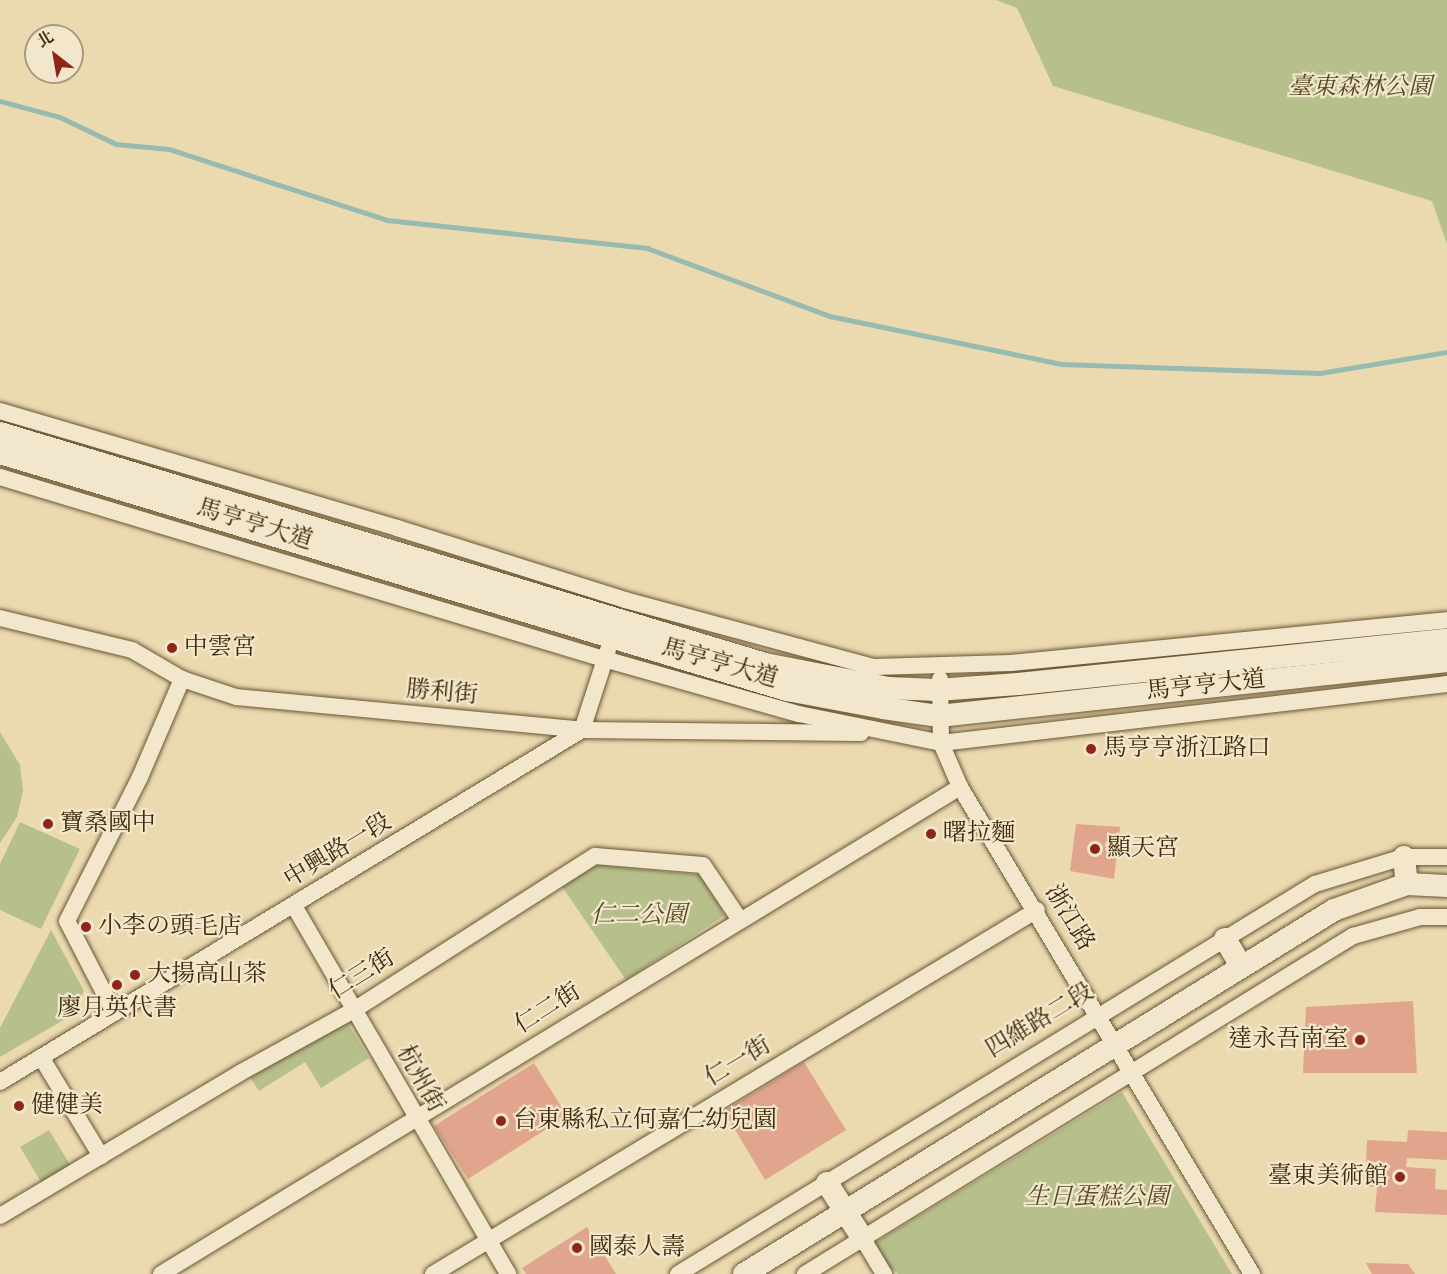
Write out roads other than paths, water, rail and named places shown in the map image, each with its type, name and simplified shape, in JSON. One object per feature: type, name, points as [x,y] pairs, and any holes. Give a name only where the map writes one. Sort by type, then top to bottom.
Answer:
[{"type":"street","name":"馬亨亨大道","points":[[0,411],[33,454],[619,618],[765,664],[889,688],[938,690],[1126,663]]},
{"type":"street","name":"馬亨亨大道","points":[[0,433],[33,454],[604,659],[799,714],[941,743],[1447,684]]},
{"type":"street","name":"馬亨亨大道","points":[[0,453],[33,454],[397,528],[619,618],[787,690],[939,716],[1132,696],[1375,650],[1447,640]]},
{"type":"street","name":"馬亨亨大道","points":[[0,477],[33,454]]},
{"type":"street","name":"勝利街","points":[[0,618],[132,650],[182,679],[236,697],[582,730],[895,732]]},
{"type":"street","name":"馬亨亨大道","points":[[619,618],[874,668],[1126,663],[1375,650],[1447,661]]},
{"type":"street","points":[[582,730],[619,618]]},
{"type":"street","name":"馬亨亨大道","points":[[1375,650],[1447,620]]},
{"type":"street","points":[[1375,650],[1382,693]]},
{"type":"street","name":"浙江路","points":[[942,668],[938,690],[941,743],[960,787],[1037,910],[1252,1274]]},
{"type":"street","points":[[114,1012],[67,921],[140,777],[182,679]]},
{"type":"street","points":[[1132,696],[1136,721]]},
{"type":"street","name":"中興路一段","points":[[0,1082],[582,730]]},
{"type":"street","name":"仁二街","points":[[161,1274],[960,787]]},
{"type":"street","name":"仁三街","points":[[0,1216],[354,1010],[595,856],[703,865],[740,920]]},
{"type":"street","points":[[1404,856],[1407,884]]},
{"type":"street","name":"四維路二段","points":[[678,1274],[1315,884],[1404,856],[1447,857]]},
{"type":"street","points":[[744,1274],[1114,1043],[1334,910],[1407,884],[1447,886]]},
{"type":"street","name":"杭州街","points":[[294,906],[415,1119],[508,1274]]},
{"type":"street","name":"仁一街","points":[[433,1274],[1037,910]]},
{"type":"street","points":[[805,1274],[1133,1074],[1353,936],[1420,916],[1447,917]]},
{"type":"street","points":[[1225,939],[1241,966]]},
{"type":"street","points":[[40,1057],[101,1156]]},
{"type":"street","points":[[827,1183],[884,1274]]},
{"type":"waterway","points":[[0,101],[60,117],[116,144],[169,149],[387,220],[647,248],[830,316],[1061,364],[1320,373],[1447,352]]},
{"type":"place","name":"中雲宮","points":[[172,648]]},
{"type":"place","name":"馬亨亨浙江路口","points":[[1091,749]]},
{"type":"place","name":"寶桑國中","points":[[48,824]]},
{"type":"place","name":"曙拉麵","points":[[931,834]]},
{"type":"place","name":"顯天宮","points":[[1095,849]]},
{"type":"place","name":"小李の頭毛店","points":[[86,927]]},
{"type":"place","name":"大揚高山茶","points":[[135,975]]},
{"type":"place","name":"廖月英代書","points":[[117,985]]},
{"type":"place","name":"達永吾南室","points":[[1360,1040]]},
{"type":"place","name":"健健美","points":[[19,1106]]},
{"type":"place","name":"台東縣私立何嘉仁幼兒園","points":[[501,1121]]},
{"type":"place","name":"臺東美術館","points":[[1400,1177]]},
{"type":"place","name":"國泰人壽","points":[[577,1248]]},
{"type":"park label","name":"臺東森林公園","points":[[1360,88]]},
{"type":"park label","name":"仁二公園","points":[[639,916]]},
{"type":"park label","name":"生日蛋糕公園","points":[[1097,1198]]}]
